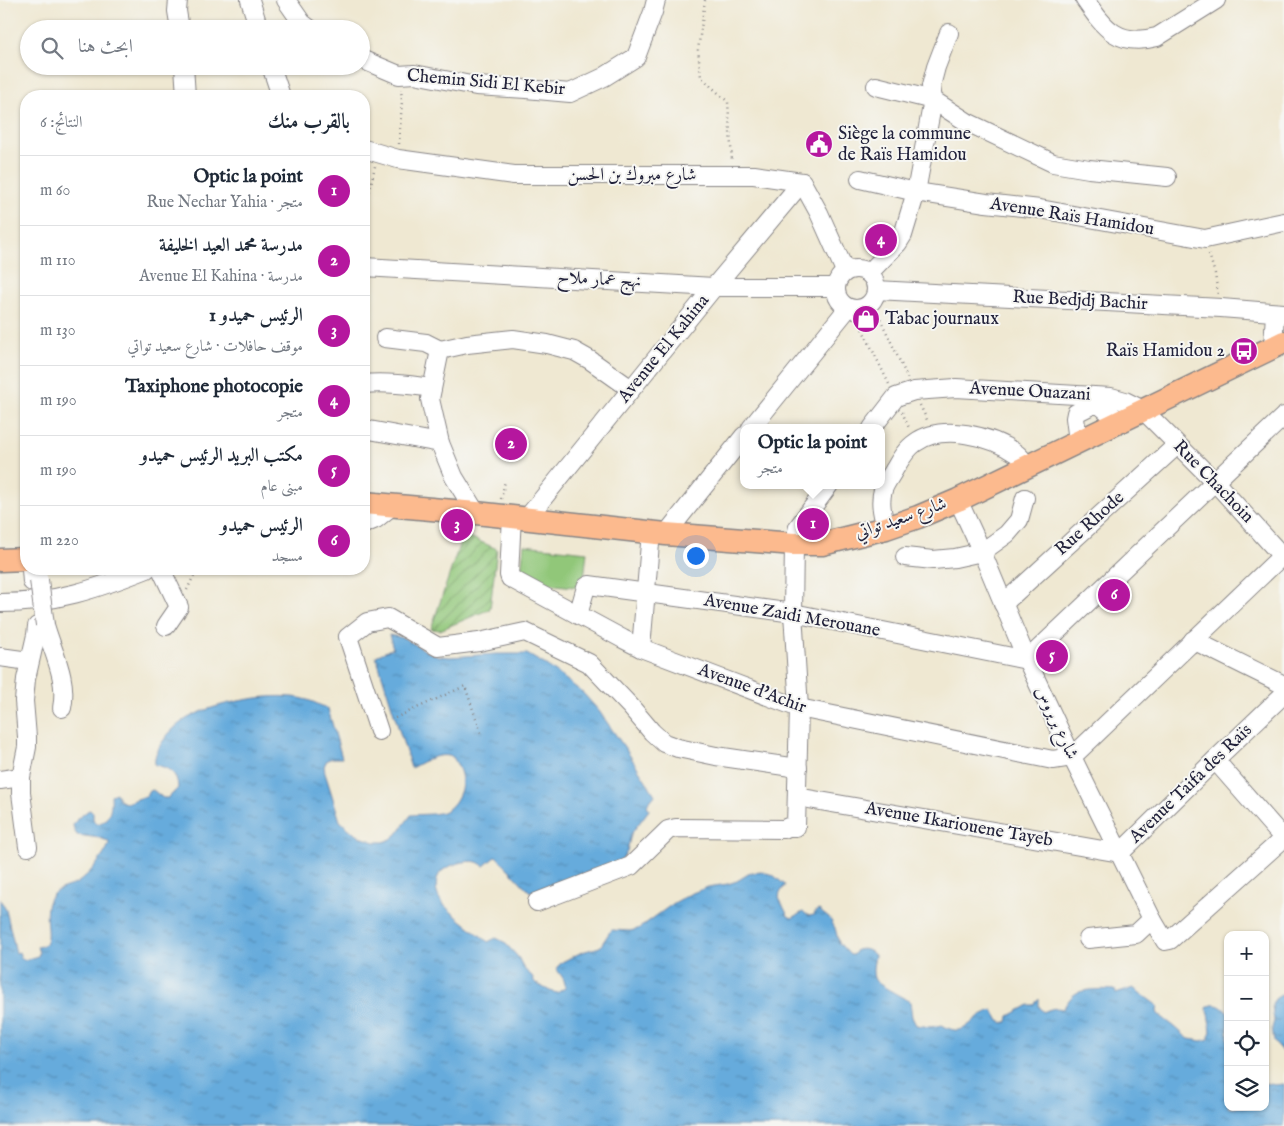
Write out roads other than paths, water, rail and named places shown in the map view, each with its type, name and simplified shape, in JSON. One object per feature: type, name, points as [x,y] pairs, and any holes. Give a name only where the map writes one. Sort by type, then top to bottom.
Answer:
[{"type":"main road","name":"شارع سعيد تواتي","points":[[374,504],[520,517],[658,533],[794,544],[822,544],[886,528],[958,500],[1278,345]]},
{"type":"main road","points":[[0,560],[20,559]]},
{"type":"street","points":[[178,0],[178,20]]},
{"type":"street","points":[[250,0],[256,20]]},
{"type":"street","points":[[286,0],[300,20]]},
{"type":"street","name":"Chemin Sidi El Kebir","points":[[370,63],[399,75],[414,74],[476,86],[570,93],[604,78],[636,57],[656,0]]},
{"type":"street","points":[[1085,0],[1103,26],[1123,38],[1134,40],[1146,40],[1157,37],[1216,0]]},
{"type":"street","points":[[869,273],[898,243],[903,235],[916,192],[934,100],[931,86],[949,33]]},
{"type":"street","points":[[185,75],[186,90]]},
{"type":"street","points":[[274,75],[279,90]]},
{"type":"street","points":[[876,86],[934,100],[967,122],[1053,162],[1089,169],[1166,177]]},
{"type":"street","name":"شارع مبروك بن الحسن","points":[[371,151],[398,159],[514,175],[754,175],[802,182]]},
{"type":"street","name":"Avenue Raïs Hamidou","points":[[860,179],[916,192],[1040,209],[1205,239],[1284,222]]},
{"type":"street","points":[[802,182],[819,213],[845,271]]},
{"type":"street","name":"Avenue El Kahina","points":[[520,517],[631,389],[802,182]]},
{"type":"street","name":"نهج عمار ملاح","points":[[370,267],[714,287],[835,288]]},
{"type":"street","points":[[857,268],[869,273],[876,284],[874,295],[864,308],[850,308],[841,304],[835,294],[836,281],[840,276],[845,271],[857,268]]},
{"type":"street","name":"Rue Bedjdj Bachir","points":[[874,295],[1221,308],[1280,313]]},
{"type":"street","points":[[754,424],[850,308]]},
{"type":"street","points":[[1278,345],[1280,313]]},
{"type":"street","points":[[385,338],[426,343],[440,350],[467,344],[513,339],[547,344],[574,351],[631,389]]},
{"type":"street","points":[[440,350],[430,399],[440,443],[454,477],[476,513]]},
{"type":"street","points":[[370,384],[404,384],[432,388]]},
{"type":"street","name":"Avenue Ouazani","points":[[875,424],[896,397],[914,392],[956,388],[1111,396],[1143,410]]},
{"type":"street","name":"Rue Chachoin","points":[[1143,410],[1215,482],[1283,555]]},
{"type":"street","points":[[1027,660],[1284,416]]},
{"type":"street","points":[[370,430],[440,443]]},
{"type":"street","points":[[885,488],[903,456],[916,443],[933,434],[950,432],[997,442],[1019,455],[1027,466]]},
{"type":"street","points":[[641,648],[646,593],[658,533],[740,441]]},
{"type":"street","name":"Rue Rhode","points":[[1003,604],[1177,445]]},
{"type":"street","points":[[537,902],[631,866],[668,830],[676,828],[784,829],[796,827],[799,708],[793,613],[794,544],[798,527],[826,489]]},
{"type":"street","points":[[884,489],[881,511],[886,528]]},
{"type":"street","points":[[905,556],[933,560],[956,558],[982,552],[1007,534],[1019,520],[1025,498]]},
{"type":"street","name":"شارع بربروس","points":[[958,500],[1027,660],[1072,757],[1152,919],[1165,941],[1170,940],[1284,839]]},
{"type":"street","points":[[370,522],[376,519],[374,504]]},
{"type":"street","name":"Avenue d'Achir","points":[[520,517],[510,578],[641,648],[799,708],[1053,760],[1072,757]]},
{"type":"street","points":[[1072,757],[1283,555]]},
{"type":"street","points":[[35,575],[41,626],[58,661],[63,680],[64,701],[62,708]]},
{"type":"street","points":[[0,603],[57,599],[90,590],[131,575]]},
{"type":"street","points":[[163,575],[178,607],[166,626]]},
{"type":"street","name":"Avenue Zaidi Merouane","points":[[578,615],[586,587],[589,585],[793,613],[1027,660]]},
{"type":"street","points":[[379,730],[348,637],[366,622],[388,618],[438,648],[479,642],[525,632],[589,663],[664,743],[716,756],[798,768]]},
{"type":"street","points":[[28,847],[20,778],[27,747],[24,701],[29,661],[36,635],[41,626]]},
{"type":"street","points":[[1193,640],[1284,685]]},
{"type":"street","points":[[0,657],[29,661]]},
{"type":"street","name":"Avenue Taifa des Raïs","points":[[1120,853],[1284,694]]},
{"type":"street","points":[[1215,760],[1284,839]]},
{"type":"street","points":[[0,780],[20,778]]},
{"type":"street","name":"Avenue Ikariouene Tayeb","points":[[797,797],[1120,853]]},
{"type":"street","points":[[1088,939],[1136,934],[1152,919]]},
{"type":"water","points":[[389,635],[404,638],[439,656],[527,654],[546,665],[583,693],[599,711],[655,795],[647,805],[649,810],[631,834],[627,851],[621,861],[530,892],[496,856],[484,866],[473,861],[464,862],[444,869],[439,875],[436,888],[442,903],[488,942],[496,938],[504,942],[518,957],[535,983],[557,993],[565,988],[565,985],[556,968],[562,962],[582,952],[600,947],[611,930],[630,931],[638,929],[690,894],[708,887],[737,881],[750,873],[763,872],[773,875],[785,885],[779,898],[788,916],[792,918],[803,912],[809,916],[814,915],[819,910],[830,919],[835,928],[839,943],[850,955],[853,955],[856,950],[862,949],[875,955],[873,971],[875,980],[910,1002],[912,1017],[916,1025],[930,1027],[942,1025],[956,1030],[966,1027],[979,1016],[993,1010],[999,1021],[1004,1023],[1008,1022],[1009,1016],[1029,1005],[1033,1005],[1039,999],[1039,1006],[1043,1012],[1057,1008],[1063,1009],[1076,993],[1083,991],[1115,990],[1116,994],[1133,988],[1158,1006],[1158,1014],[1185,1036],[1189,1039],[1202,1041],[1209,1039],[1211,1031],[1207,1008],[1213,1005],[1221,1007],[1224,1010],[1224,1111],[1269,1111],[1269,1084],[1284,1084],[1284,1126],[0,1126],[0,899],[6,910],[16,953],[19,952],[24,960],[38,956],[37,947],[42,946],[47,938],[46,911],[50,898],[57,891],[77,883],[86,876],[100,860],[109,844],[108,841],[100,838],[77,835],[73,825],[78,818],[89,810],[93,812],[93,819],[96,824],[101,823],[109,813],[111,795],[116,793],[120,801],[126,803],[146,796],[149,791],[153,790],[163,798],[168,798],[178,788],[178,783],[168,769],[155,765],[155,756],[164,740],[183,721],[214,707],[255,698],[281,696],[302,698],[328,709],[342,758],[327,760],[324,766],[340,821],[355,834],[375,842],[384,842],[391,839],[411,815],[443,812],[454,803],[461,790],[462,780],[453,757],[436,756],[411,768],[376,656],[393,648]]},
{"type":"water","points":[[1281,995],[1284,996],[1284,1054],[1274,1042],[1272,1028],[1274,1021],[1272,1005],[1275,999]]},
{"type":"place","name":"Siège la commune de Raïs Hamidou","points":[[819,144]]},
{"type":"place","name":"Taxiphone photocopie","points":[[881,240]]},
{"type":"place","name":"Tabac journaux","points":[[866,319]]},
{"type":"place","name":"Raïs Hamidou 2","points":[[1244,351]]},
{"type":"place","name":"مدرسة محمد العيد الخليفة","points":[[511,444]]},
{"type":"place","name":"Optic la point","points":[[813,524]]},
{"type":"place","name":"الرئيس حميدو 1","points":[[457,525]]},
{"type":"place","name":"الرئيس حميدو","points":[[1114,595]]},
{"type":"place","name":"مكتب البريد الرئيس حميدو","points":[[1052,656]]}]
